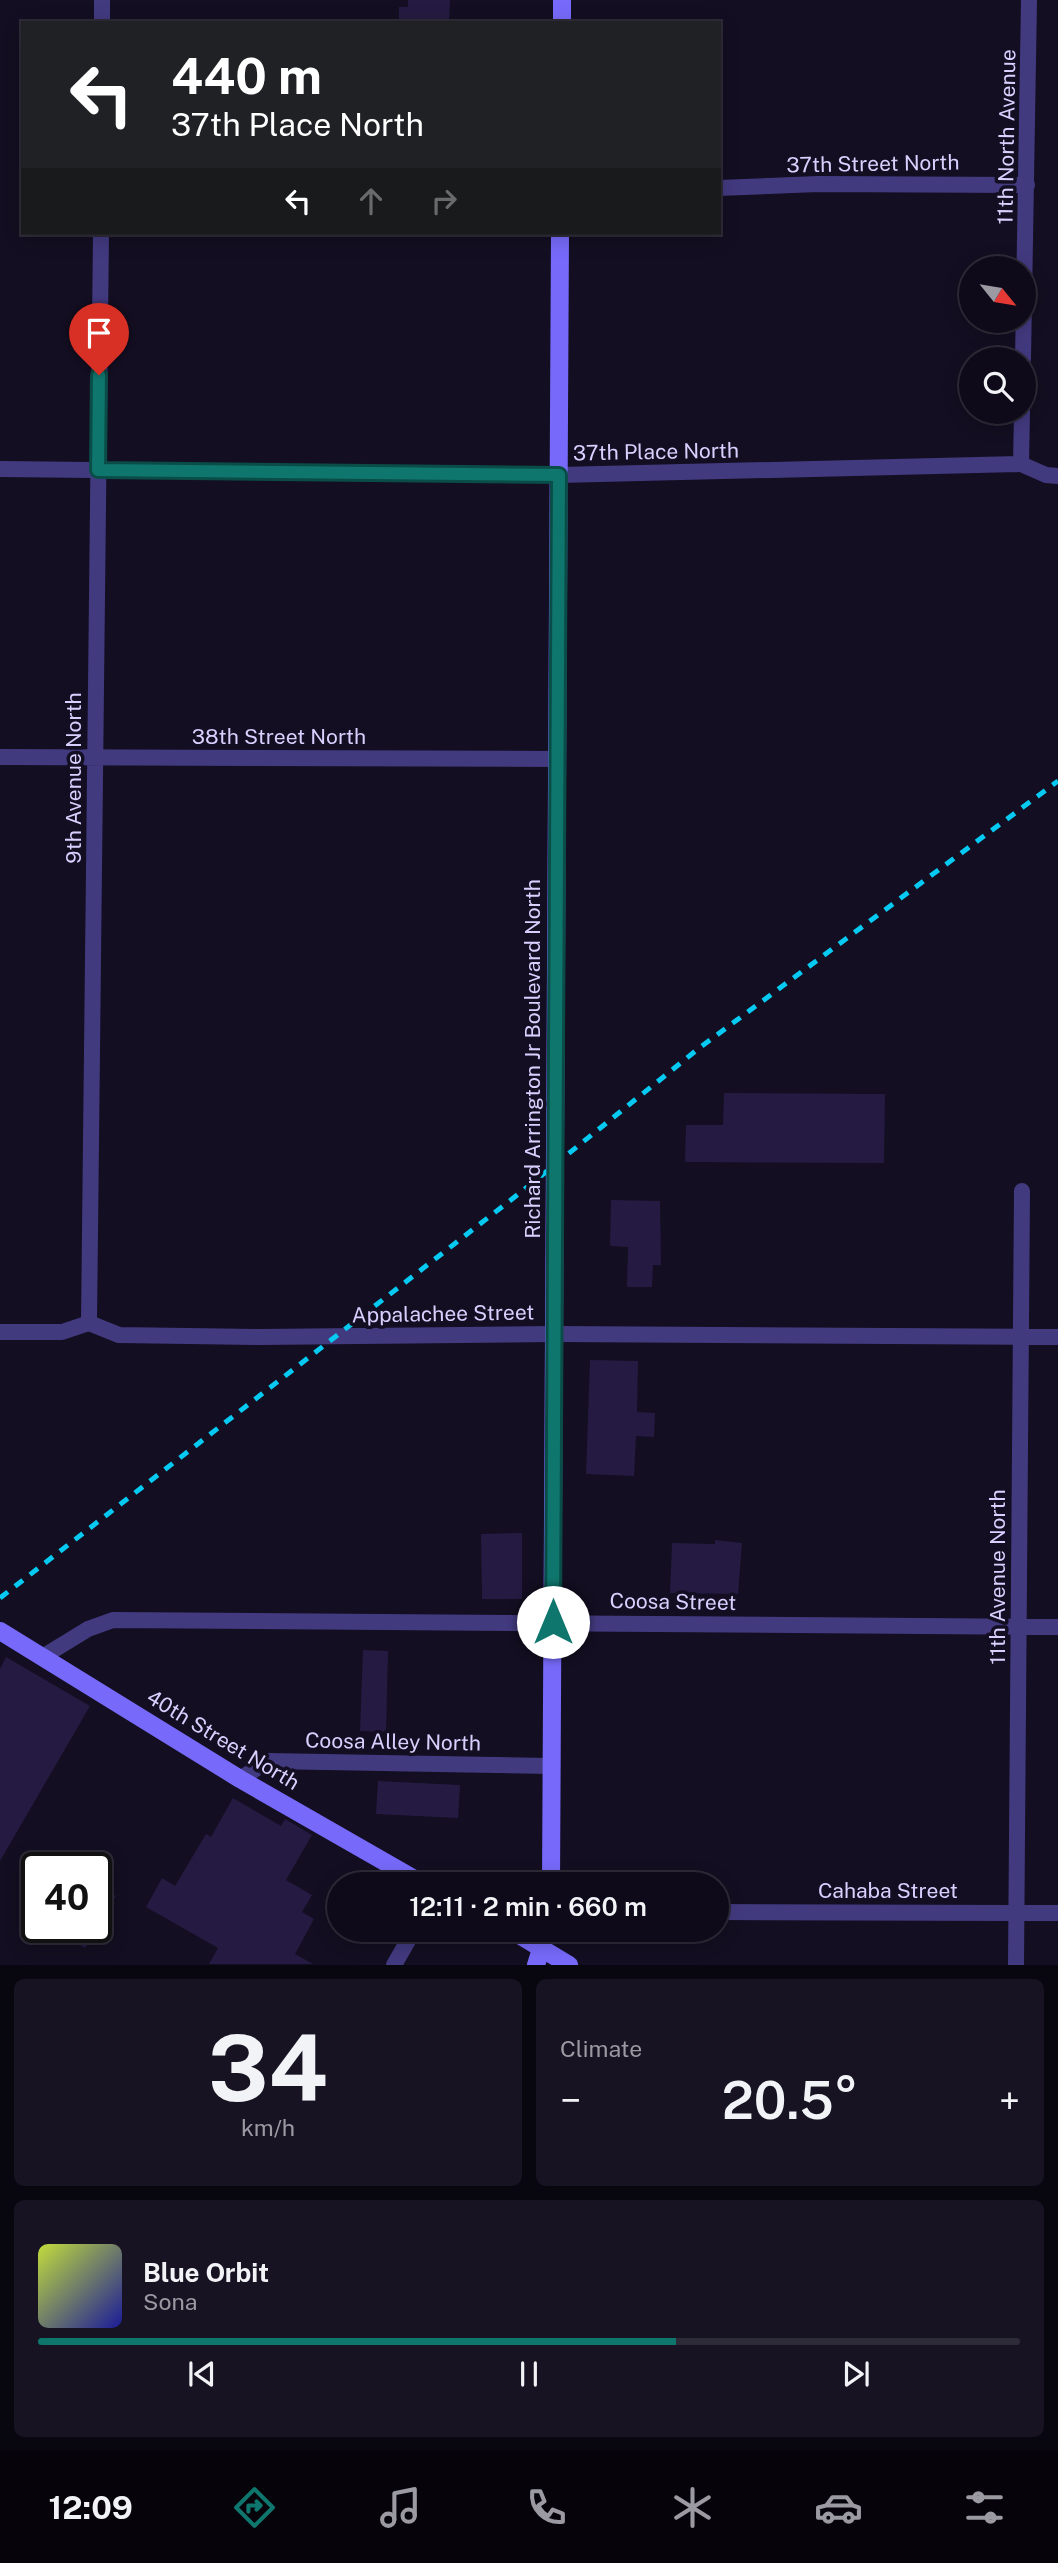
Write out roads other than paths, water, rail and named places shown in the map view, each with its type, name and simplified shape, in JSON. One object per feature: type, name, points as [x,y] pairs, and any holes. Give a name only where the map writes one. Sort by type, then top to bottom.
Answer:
[{"type":"street","points":[[102,0],[102,21]]},
{"type":"street","points":[[562,0],[562,21]]},
{"type":"street","name":"11th North Avenue","points":[[1023,347],[1030,0]]},
{"type":"street","name":"37th Street North","points":[[721,188],[818,184],[1027,184]]},
{"type":"street","name":"9th Avenue North","points":[[89,1323],[95,1043],[95,758],[101,235]]},
{"type":"street","name":"Richard Arrington Jr Boulevard North","points":[[551,1872],[560,235]]},
{"type":"street","points":[[1021,464],[1022,424]]},
{"type":"street","name":"37th Place North","points":[[0,469],[559,475],[1021,464],[1046,475],[1058,476]]},
{"type":"street","name":"38th Street North","points":[[0,757],[557,759]]},
{"type":"street","name":"11th Avenue North","points":[[1016,1965],[1023,1191]]},
{"type":"street","points":[[0,1332],[62,1332],[89,1323]]},
{"type":"street","name":"Appalachee Street","points":[[89,1323],[120,1335],[260,1338],[554,1334],[1058,1337]]},
{"type":"street","name":"Coosa Street","points":[[44,1656],[88,1629],[113,1620],[1058,1627]]},
{"type":"street","name":"40th Street North","points":[[0,1631],[240,1779],[402,1872]]},
{"type":"street","name":"Coosa Alley North","points":[[240,1779],[268,1761],[552,1766]]},
{"type":"street","name":"Cahaba Street","points":[[729,1912],[1058,1913]]},
{"type":"street","points":[[394,1965],[407,1942]]},
{"type":"street","points":[[536,1965],[544,1942]]},
{"type":"street","points":[[548,1942],[569,1965]]},
{"type":"railway","points":[[0,1598],[521,1192],[698,1049],[1058,781]]}]
